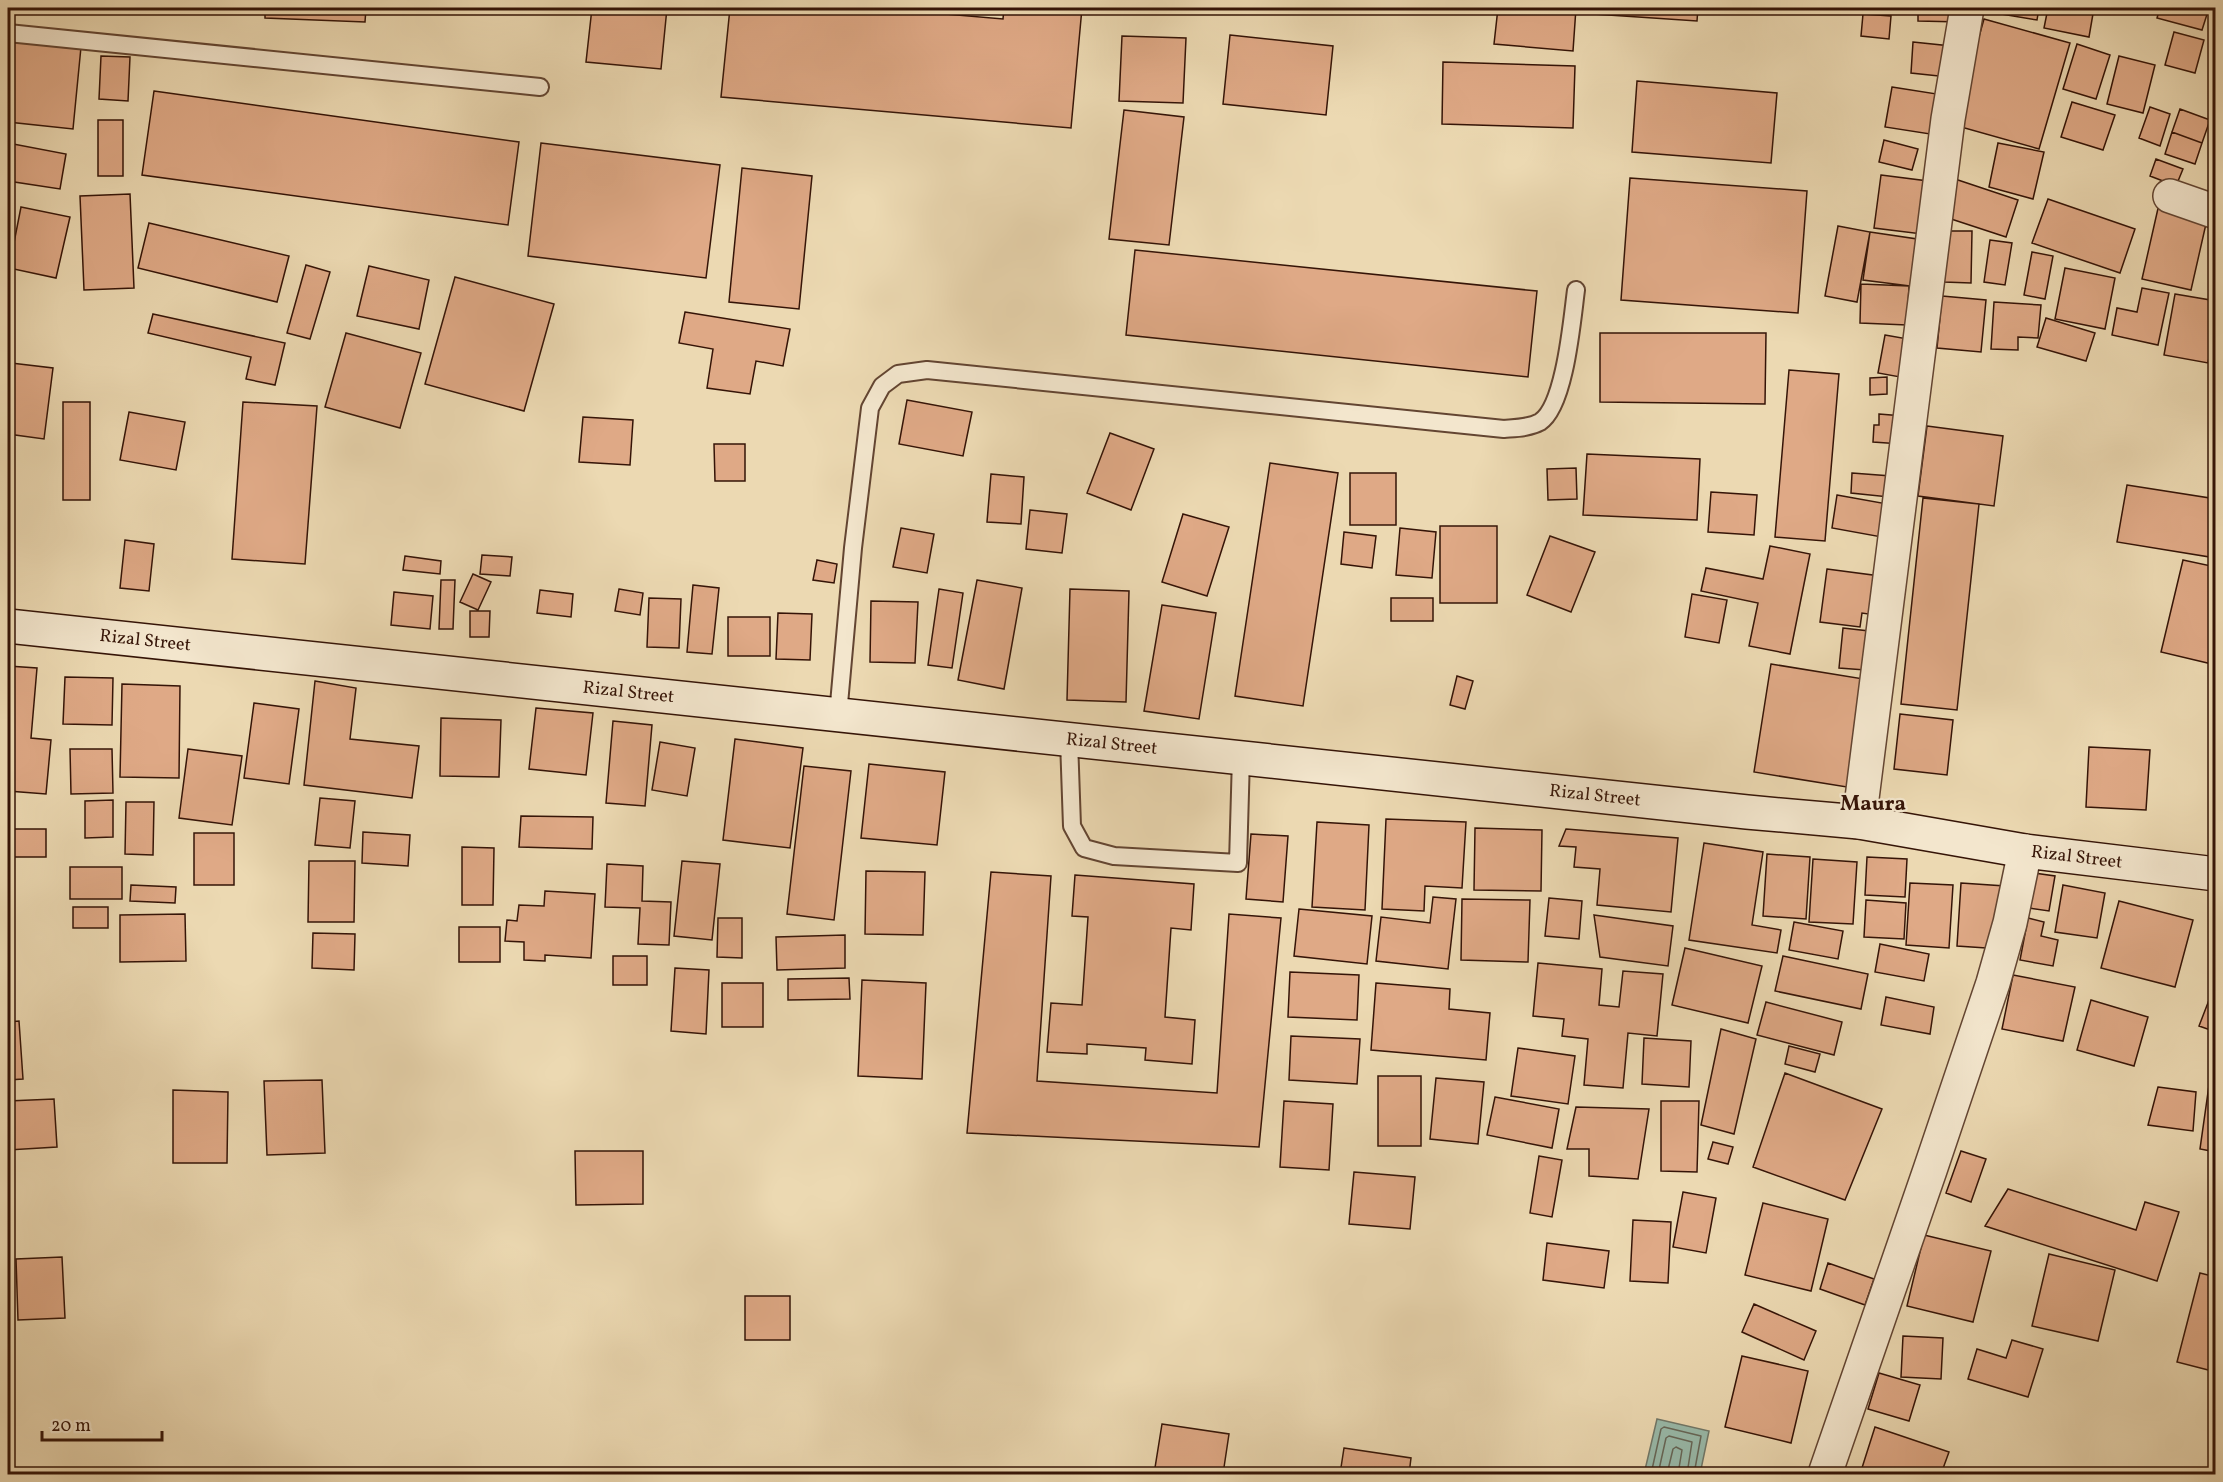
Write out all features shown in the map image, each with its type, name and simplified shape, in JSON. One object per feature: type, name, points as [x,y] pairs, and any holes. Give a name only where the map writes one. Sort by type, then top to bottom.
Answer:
[{"type":"main road","points":[[1859,822],[1948,118],[1967,8]]},
{"type":"main road","points":[[2170,196],[2216,212]]},
{"type":"main road","name":"Rizal Street","points":[[8,626],[1859,822],[2025,851],[2216,874]]},
{"type":"main road","points":[[1825,1474],[1992,983],[2010,923],[2025,851]]},
{"type":"lane","points":[[8,33],[540,87]]},
{"type":"lane","points":[[838,715],[853,548],[870,408],[882,386],[898,374],[927,370],[1504,429],[1524,428],[1540,422],[1550,412],[1561,387],[1576,290]]},
{"type":"lane","points":[[1069,740],[1072,826],[1084,848],[1114,856],[1238,863],[1241,757]]},
{"type":"water","points":[[1657,1419],[1709,1431],[1700,1474],[1644,1474]]},
{"type":"building","points":[[265,8],[366,8],[365,22],[265,18]]},
{"type":"building","points":[[592,8],[667,8],[661,69],[586,62]]},
{"type":"building","points":[[730,8],[875,8],[1003,19],[1004,8],[1082,8],[1071,128],[721,97]]},
{"type":"building","points":[[1498,8],[1576,8],[1573,51],[1494,44]]},
{"type":"building","points":[[1595,8],[1698,8],[1697,21],[1594,14]]},
{"type":"building","points":[[1918,8],[1962,8],[1961,22],[1918,21]]},
{"type":"building","points":[[1978,8],[2039,8],[2037,20],[1977,10]]},
{"type":"building","points":[[2048,8],[2094,8],[2089,37],[2044,28]]},
{"type":"building","points":[[2160,8],[2209,8],[2202,30],[2157,18]]},
{"type":"building","points":[[1863,14],[1891,16],[1889,39],[1861,36]]},
{"type":"building","points":[[2212,14],[2216,14],[2216,43],[2209,42]]},
{"type":"building","points":[[1984,19],[2070,43],[2039,149],[1954,125]]},
{"type":"building","points":[[2174,32],[2204,40],[2195,73],[2165,65]]},
{"type":"building","points":[[1230,35],[1333,46],[1326,115],[1223,104]]},
{"type":"building","points":[[1122,36],[1186,38],[1183,103],[1119,101]]},
{"type":"building","points":[[8,40],[81,47],[73,129],[8,122]]},
{"type":"building","points":[[1913,42],[1951,46],[1948,77],[1911,73]]},
{"type":"building","points":[[2077,44],[2110,55],[2096,99],[2063,89]]},
{"type":"building","points":[[101,56],[130,57],[128,101],[99,99]]},
{"type":"building","points":[[2119,56],[2155,65],[2143,113],[2107,104]]},
{"type":"building","points":[[1443,62],[1575,66],[1573,128],[1442,124]]},
{"type":"building","points":[[1637,81],[1777,93],[1771,163],[1632,152]]},
{"type":"building","points":[[1892,87],[1937,94],[1930,134],[1885,127]]},
{"type":"building","points":[[154,91],[519,142],[508,225],[142,175]]},
{"type":"building","points":[[2072,102],[2115,115],[2103,150],[2061,137]]},
{"type":"building","points":[[2150,107],[2170,114],[2160,146],[2139,138]]},
{"type":"building","points":[[2180,109],[2210,120],[2202,143],[2172,132]]},
{"type":"building","points":[[1124,110],[1184,117],[1169,245],[1109,239]]},
{"type":"building","points":[[98,120],[123,120],[123,176],[98,176]]},
{"type":"building","points":[[2172,132],[2202,143],[2195,164],[2165,154]]},
{"type":"building","points":[[1884,140],[1918,149],[1912,170],[1879,162]]},
{"type":"building","points":[[8,143],[66,154],[60,189],[8,181]]},
{"type":"building","points":[[541,143],[720,165],[706,278],[528,256]]},
{"type":"building","points":[[1998,143],[2044,152],[2033,199],[1989,187]]},
{"type":"building","points":[[2156,159],[2183,169],[2176,186],[2150,176]]},
{"type":"building","points":[[742,168],[812,176],[799,309],[729,302]]},
{"type":"building","points":[[2216,172],[2216,200],[2208,197]]},
{"type":"building","points":[[1881,175],[1928,181],[1922,234],[1874,228]]},
{"type":"building","points":[[1630,178],[1807,191],[1798,313],[1621,300]]},
{"type":"building","points":[[1955,179],[2018,200],[2006,237],[1942,216]]},
{"type":"building","points":[[130,194],[134,288],[84,290],[80,196]]},
{"type":"building","points":[[2048,199],[2135,229],[2120,273],[2032,243]]},
{"type":"building","points":[[2159,204],[2208,215],[2191,290],[2142,279]]},
{"type":"building","points":[[21,207],[70,217],[56,278],[9,268]]},
{"type":"building","points":[[149,223],[289,256],[277,302],[138,268]]},
{"type":"building","points":[[1838,226],[1870,232],[1857,302],[1825,296]]},
{"type":"building","points":[[1945,231],[1972,231],[1971,283],[1944,282]]},
{"type":"building","points":[[1870,232],[1917,239],[1910,286],[1863,280]]},
{"type":"building","points":[[1990,240],[2012,243],[2005,285],[1984,282]]},
{"type":"building","points":[[1135,250],[1537,291],[1528,377],[1126,335]]},
{"type":"building","points":[[2032,252],[2053,256],[2045,299],[2024,295]]},
{"type":"building","points":[[306,265],[330,272],[310,339],[287,333]]},
{"type":"building","points":[[369,266],[429,280],[419,329],[357,316]]},
{"type":"building","points":[[2065,268],[2115,278],[2105,329],[2055,319]]},
{"type":"building","points":[[455,277],[554,304],[524,411],[425,384]]},
{"type":"building","points":[[1861,284],[1909,286],[1907,325],[1860,323]]},
{"type":"building","points":[[2142,288],[2169,293],[2158,345],[2112,335],[2117,308],[2137,312]]},
{"type":"building","points":[[2175,294],[2216,301],[2216,322],[2208,363],[2164,355]]},
{"type":"building","points":[[1942,296],[1986,300],[1981,352],[1937,348]]},
{"type":"building","points":[[1994,302],[2041,305],[2038,338],[2018,337],[2018,350],[1991,349]]},
{"type":"building","points":[[685,312],[790,329],[783,366],[756,361],[750,394],[707,388],[713,349],[679,343]]},
{"type":"building","points":[[153,314],[285,343],[275,385],[246,379],[251,357],[148,333]]},
{"type":"building","points":[[2046,318],[2095,333],[2086,361],[2037,347]]},
{"type":"building","points":[[346,333],[421,353],[400,428],[325,407]]},
{"type":"building","points":[[1600,333],[1766,333],[1765,404],[1600,402]]},
{"type":"building","points":[[1885,335],[1908,339],[1900,377],[1878,373]]},
{"type":"building","points":[[11,363],[53,368],[44,439],[8,434]]},
{"type":"building","points":[[1789,370],[1839,374],[1825,541],[1775,537]]},
{"type":"building","points":[[1887,377],[1887,394],[1870,395],[1870,378]]},
{"type":"building","points":[[907,400],[972,412],[963,456],[899,444]]},
{"type":"building","points":[[63,402],[90,402],[90,500],[63,500]]},
{"type":"building","points":[[243,402],[317,406],[305,564],[232,559]]},
{"type":"building","points":[[129,412],[185,422],[176,470],[120,460]]},
{"type":"building","points":[[1879,414],[1903,416],[1901,444],[1873,442],[1874,425],[1879,425]]},
{"type":"building","points":[[583,417],[633,420],[630,465],[579,462]]},
{"type":"building","points":[[1927,426],[2003,436],[1994,506],[1918,496]]},
{"type":"building","points":[[1110,433],[1154,449],[1131,510],[1087,493]]},
{"type":"building","points":[[714,444],[745,444],[745,481],[715,481]]},
{"type":"building","points":[[1587,454],[1700,459],[1697,520],[1583,515]]},
{"type":"building","points":[[1270,463],[1338,473],[1303,706],[1235,696]]},
{"type":"building","points":[[1576,468],[1577,499],[1548,500],[1547,469]]},
{"type":"building","points":[[1350,473],[1396,473],[1396,525],[1350,525]]},
{"type":"building","points":[[1852,473],[1891,476],[1889,497],[1851,493]]},
{"type":"building","points":[[991,474],[1024,477],[1021,524],[987,522]]},
{"type":"building","points":[[2127,485],[2216,499],[2216,558],[2117,542]]},
{"type":"building","points":[[1711,492],[1757,495],[1754,535],[1708,532]]},
{"type":"building","points":[[1837,495],[1893,505],[1887,538],[1832,528]]},
{"type":"building","points":[[1923,498],[1979,504],[1957,710],[1901,704]]},
{"type":"building","points":[[1030,510],[1067,514],[1062,553],[1026,549]]},
{"type":"building","points":[[1183,514],[1229,527],[1207,596],[1162,582]]},
{"type":"building","points":[[1440,526],[1497,526],[1497,603],[1440,603]]},
{"type":"building","points":[[901,528],[934,534],[927,573],[893,567]]},
{"type":"building","points":[[1400,528],[1436,532],[1432,578],[1396,575]]},
{"type":"building","points":[[1344,532],[1376,536],[1372,568],[1341,564]]},
{"type":"building","points":[[1550,536],[1595,552],[1571,612],[1527,595]]},
{"type":"building","points":[[125,540],[154,544],[149,591],[120,588]]},
{"type":"building","points":[[1770,546],[1810,554],[1790,654],[1749,646],[1758,603],[1701,591],[1706,568],[1763,579]]},
{"type":"building","points":[[482,555],[512,557],[510,576],[480,574]]},
{"type":"building","points":[[405,556],[441,561],[440,574],[403,570]]},
{"type":"building","points":[[817,560],[837,564],[834,583],[813,580]]},
{"type":"building","points":[[2183,560],[2216,567],[2216,665],[2161,652]]},
{"type":"building","points":[[1827,569],[1880,576],[1875,615],[1862,613],[1860,627],[1820,622]]},
{"type":"building","points":[[473,574],[491,582],[478,610],[460,602]]},
{"type":"building","points":[[441,580],[455,580],[453,629],[439,629]]},
{"type":"building","points":[[977,580],[1022,588],[1004,689],[958,680]]},
{"type":"building","points":[[693,585],[719,588],[712,654],[687,652]]},
{"type":"building","points":[[619,589],[643,593],[640,615],[615,611]]},
{"type":"building","points":[[939,589],[963,593],[952,668],[928,665]]},
{"type":"building","points":[[1070,589],[1129,591],[1126,702],[1067,700]]},
{"type":"building","points":[[540,590],[573,594],[571,617],[537,613]]},
{"type":"building","points":[[394,592],[433,596],[430,629],[391,625]]},
{"type":"building","points":[[1692,594],[1727,600],[1719,643],[1685,637]]},
{"type":"building","points":[[649,598],[681,599],[679,648],[647,647]]},
{"type":"building","points":[[1391,598],[1433,598],[1433,621],[1391,621]]},
{"type":"building","points":[[871,601],[918,602],[915,663],[870,662]]},
{"type":"building","points":[[1162,605],[1216,613],[1199,719],[1144,711]]},
{"type":"building","points":[[470,611],[490,611],[489,637],[470,637]]},
{"type":"building","points":[[778,613],[812,614],[810,660],[776,659]]},
{"type":"building","points":[[728,617],[770,617],[770,656],[728,656]]},
{"type":"building","points":[[1843,628],[1869,631],[1865,670],[1839,668]]},
{"type":"building","points":[[1771,664],[1870,680],[1853,788],[1754,772]]},
{"type":"building","points":[[8,666],[37,668],[31,738],[51,740],[46,794],[8,791]]},
{"type":"building","points":[[1457,676],[1473,681],[1465,709],[1450,705]]},
{"type":"building","points":[[65,677],[113,678],[112,725],[63,724]]},
{"type":"building","points":[[315,681],[356,688],[350,739],[419,746],[412,798],[304,785]]},
{"type":"building","points":[[122,684],[180,686],[179,778],[120,777]]},
{"type":"building","points":[[254,703],[299,709],[289,784],[244,778]]},
{"type":"building","points":[[536,708],[593,713],[586,775],[529,769]]},
{"type":"building","points":[[1900,714],[1953,720],[1947,775],[1894,769]]},
{"type":"building","points":[[441,718],[501,720],[499,777],[440,776]]},
{"type":"building","points":[[613,721],[652,725],[645,806],[606,803]]},
{"type":"building","points":[[735,739],[803,748],[790,848],[723,840]]},
{"type":"building","points":[[660,742],[695,748],[687,796],[652,790]]},
{"type":"building","points":[[2089,747],[2150,750],[2146,810],[2086,807]]},
{"type":"building","points":[[70,749],[112,749],[113,793],[71,794]]},
{"type":"building","points":[[188,749],[242,756],[232,825],[179,818]]},
{"type":"building","points":[[869,764],[945,772],[937,845],[861,838]]},
{"type":"building","points":[[804,766],[851,771],[834,920],[787,914]]},
{"type":"building","points":[[320,798],[355,801],[350,848],[315,845]]},
{"type":"building","points":[[113,800],[113,837],[85,838],[85,801]]},
{"type":"building","points":[[126,802],[154,802],[153,855],[125,854]]},
{"type":"building","points":[[521,816],[593,817],[592,849],[519,847]]},
{"type":"building","points":[[1386,819],[1466,822],[1462,888],[1425,886],[1424,911],[1382,909]]},
{"type":"building","points":[[1317,822],[1369,825],[1365,910],[1312,907]]},
{"type":"building","points":[[1475,828],[1542,830],[1541,891],[1474,890]]},
{"type":"building","points":[[8,829],[46,829],[46,857],[8,857]]},
{"type":"building","points":[[1566,829],[1678,838],[1671,912],[1597,905],[1600,869],[1574,867],[1576,847],[1559,846]]},
{"type":"building","points":[[363,832],[410,835],[408,866],[362,863]]},
{"type":"building","points":[[194,833],[234,833],[234,885],[194,885]]},
{"type":"building","points":[[1251,834],[1288,836],[1283,902],[1246,899]]},
{"type":"building","points":[[1704,843],[1763,852],[1752,925],[1781,930],[1777,953],[1689,940]]},
{"type":"building","points":[[462,847],[494,848],[493,905],[462,905]]},
{"type":"building","points":[[1767,854],[1810,857],[1806,919],[1763,916]]},
{"type":"building","points":[[1867,857],[1907,859],[1905,897],[1865,895]]},
{"type":"building","points":[[1813,859],[1857,862],[1853,924],[1809,922]]},
{"type":"building","points":[[309,861],[355,861],[354,922],[308,922]]},
{"type":"building","points":[[682,861],[720,864],[712,940],[674,936]]},
{"type":"building","points":[[607,864],[643,866],[642,901],[671,902],[669,945],[638,944],[640,908],[605,907]]},
{"type":"building","points":[[70,867],[122,867],[122,899],[70,899]]},
{"type":"building","points":[[866,871],[925,872],[923,935],[865,934]]},
{"type":"building","points":[[991,872],[1051,876],[1037,1081],[1217,1093],[1229,914],[1281,918],[1259,1147],[967,1133]]},
{"type":"building","points":[[2034,873],[2055,876],[2049,911],[2029,908]]},
{"type":"building","points":[[1075,875],[1194,884],[1191,930],[1171,928],[1165,1017],[1195,1020],[1192,1064],[1145,1060],[1146,1048],[1087,1044],[1087,1054],[1047,1052],[1051,1003],[1082,1005],[1088,917],[1072,916]]},
{"type":"building","points":[[1910,883],[1953,885],[1949,948],[1906,945]]},
{"type":"building","points":[[1961,883],[2005,886],[2001,949],[1957,946]]},
{"type":"building","points":[[131,885],[176,887],[175,903],[130,901]]},
{"type":"building","points":[[2063,885],[2105,893],[2097,938],[2055,932]]},
{"type":"building","points":[[545,891],[595,894],[591,958],[545,955],[545,961],[524,960],[524,942],[505,941],[507,920],[517,921],[519,905],[544,906]]},
{"type":"building","points":[[1433,897],[1456,899],[1448,969],[1376,961],[1381,917],[1430,923]]},
{"type":"building","points":[[1549,898],[1582,901],[1579,939],[1545,936]]},
{"type":"building","points":[[1462,899],[1530,900],[1528,962],[1461,960]]},
{"type":"building","points":[[1866,900],[1906,903],[1904,939],[1864,937]]},
{"type":"building","points":[[2119,901],[2193,920],[2175,987],[2101,968]]},
{"type":"building","points":[[73,907],[108,907],[108,928],[73,928]]},
{"type":"building","points":[[1299,909],[1372,916],[1367,964],[1294,956]]},
{"type":"building","points":[[185,914],[186,961],[120,962],[120,915]]},
{"type":"building","points":[[1594,915],[1673,926],[1668,966],[1600,957]]},
{"type":"building","points":[[718,918],[742,918],[742,958],[717,957]]},
{"type":"building","points":[[2028,918],[2044,922],[2041,936],[2058,940],[2053,966],[2020,960]]},
{"type":"building","points":[[1794,922],[1843,931],[1838,959],[1789,950]]},
{"type":"building","points":[[459,927],[500,927],[500,962],[459,962]]},
{"type":"building","points":[[313,933],[355,934],[354,970],[312,968]]},
{"type":"building","points":[[845,935],[845,968],[777,970],[776,937]]},
{"type":"building","points":[[1880,944],[1929,954],[1924,981],[1875,972]]},
{"type":"building","points":[[1685,948],[1762,966],[1748,1023],[1672,1005]]},
{"type":"building","points":[[613,956],[647,956],[647,985],[613,985]]},
{"type":"building","points":[[1783,956],[1868,974],[1861,1009],[1775,991]]},
{"type":"building","points":[[1538,963],[1602,969],[1599,1005],[1619,1007],[1623,971],[1663,974],[1657,1036],[1628,1033],[1623,1088],[1584,1085],[1588,1039],[1562,1036],[1564,1019],[1533,1016]]},
{"type":"building","points":[[675,968],[709,970],[706,1034],[671,1031]]},
{"type":"building","points":[[1290,972],[1359,975],[1357,1020],[1288,1017]]},
{"type":"building","points":[[2013,975],[2075,987],[2063,1041],[2002,1029]]},
{"type":"building","points":[[849,978],[850,999],[788,1000],[788,979]]},
{"type":"building","points":[[862,980],[926,983],[922,1079],[858,1076]]},
{"type":"building","points":[[2216,982],[2216,1032],[2199,1026]]},
{"type":"building","points":[[722,983],[763,983],[763,1027],[722,1027]]},
{"type":"building","points":[[1376,983],[1450,989],[1449,1009],[1490,1013],[1486,1060],[1371,1050]]},
{"type":"building","points":[[1886,997],[1934,1007],[1930,1034],[1881,1025]]},
{"type":"building","points":[[2091,1000],[2148,1017],[2134,1066],[2077,1050]]},
{"type":"building","points":[[1766,1002],[1842,1022],[1834,1055],[1757,1035]]},
{"type":"building","points":[[19,1021],[23,1079],[8,1080],[8,1022]]},
{"type":"building","points":[[1721,1029],[1756,1039],[1734,1134],[1701,1125]]},
{"type":"building","points":[[1291,1036],[1360,1039],[1357,1084],[1289,1080]]},
{"type":"building","points":[[1644,1038],[1691,1041],[1689,1087],[1642,1084]]},
{"type":"building","points":[[1789,1046],[1820,1054],[1815,1072],[1785,1064]]},
{"type":"building","points":[[1518,1048],[1575,1056],[1568,1104],[1511,1096]]},
{"type":"building","points":[[2212,1064],[2216,1064],[2216,1152],[2200,1149]]},
{"type":"building","points":[[1785,1073],[1882,1109],[1845,1200],[1753,1167]]},
{"type":"building","points":[[1378,1076],[1421,1076],[1421,1146],[1378,1146]]},
{"type":"building","points":[[1436,1078],[1484,1082],[1478,1144],[1430,1139]]},
{"type":"building","points":[[322,1080],[325,1153],[267,1155],[264,1081]]},
{"type":"building","points":[[2158,1087],[2196,1092],[2193,1131],[2148,1125]]},
{"type":"building","points":[[173,1090],[228,1092],[227,1163],[173,1163]]},
{"type":"building","points":[[1495,1097],[1559,1109],[1552,1148],[1487,1135]]},
{"type":"building","points":[[54,1099],[57,1147],[8,1150],[8,1101]]},
{"type":"building","points":[[1284,1101],[1333,1104],[1329,1170],[1280,1167]]},
{"type":"building","points":[[1661,1101],[1699,1101],[1697,1172],[1661,1171]]},
{"type":"building","points":[[1576,1107],[1649,1109],[1638,1179],[1589,1176],[1589,1149],[1567,1149]]},
{"type":"building","points":[[1713,1142],[1733,1147],[1728,1164],[1708,1159]]},
{"type":"building","points":[[575,1151],[643,1151],[643,1204],[576,1205]]},
{"type":"building","points":[[1961,1151],[1986,1159],[1971,1202],[1946,1193]]},
{"type":"building","points":[[1539,1156],[1562,1160],[1552,1217],[1530,1213]]},
{"type":"building","points":[[1354,1172],[1415,1177],[1410,1229],[1349,1224]]},
{"type":"building","points":[[2008,1189],[2136,1230],[2145,1202],[2179,1212],[2157,1281],[1985,1226]]},
{"type":"building","points":[[1683,1192],[1716,1198],[1706,1253],[1673,1247]]},
{"type":"building","points":[[1763,1203],[1828,1219],[1811,1291],[1745,1275]]},
{"type":"building","points":[[1633,1220],[1671,1222],[1668,1283],[1630,1281]]},
{"type":"building","points":[[1924,1235],[1991,1251],[1973,1322],[1907,1306]]},
{"type":"building","points":[[1547,1243],[1609,1251],[1604,1288],[1543,1280]]},
{"type":"building","points":[[2049,1254],[2115,1270],[2098,1341],[2032,1326]]},
{"type":"building","points":[[62,1257],[65,1318],[18,1320],[16,1259]]},
{"type":"building","points":[[1828,1263],[1874,1279],[1865,1305],[1820,1289]]},
{"type":"building","points":[[2200,1273],[2216,1277],[2216,1372],[2177,1362]]},
{"type":"building","points":[[745,1296],[790,1296],[790,1340],[745,1340]]},
{"type":"building","points":[[1754,1304],[1816,1331],[1804,1360],[1742,1332]]},
{"type":"building","points":[[1903,1336],[1943,1338],[1941,1379],[1901,1377]]},
{"type":"building","points":[[2012,1340],[2043,1349],[2028,1397],[1968,1379],[1977,1349],[2006,1358]]},
{"type":"building","points":[[1742,1356],[1808,1371],[1791,1443],[1725,1427]]},
{"type":"building","points":[[1879,1373],[1920,1385],[1909,1421],[1868,1409]]},
{"type":"building","points":[[1162,1424],[1229,1434],[1223,1474],[1154,1474]]},
{"type":"building","points":[[1875,1427],[1949,1452],[1941,1474],[1873,1474],[1861,1471]]},
{"type":"building","points":[[1344,1448],[1411,1458],[1409,1474],[1340,1474]]},
{"type":"district","name":"Maura","points":[[1873,804]]}]
